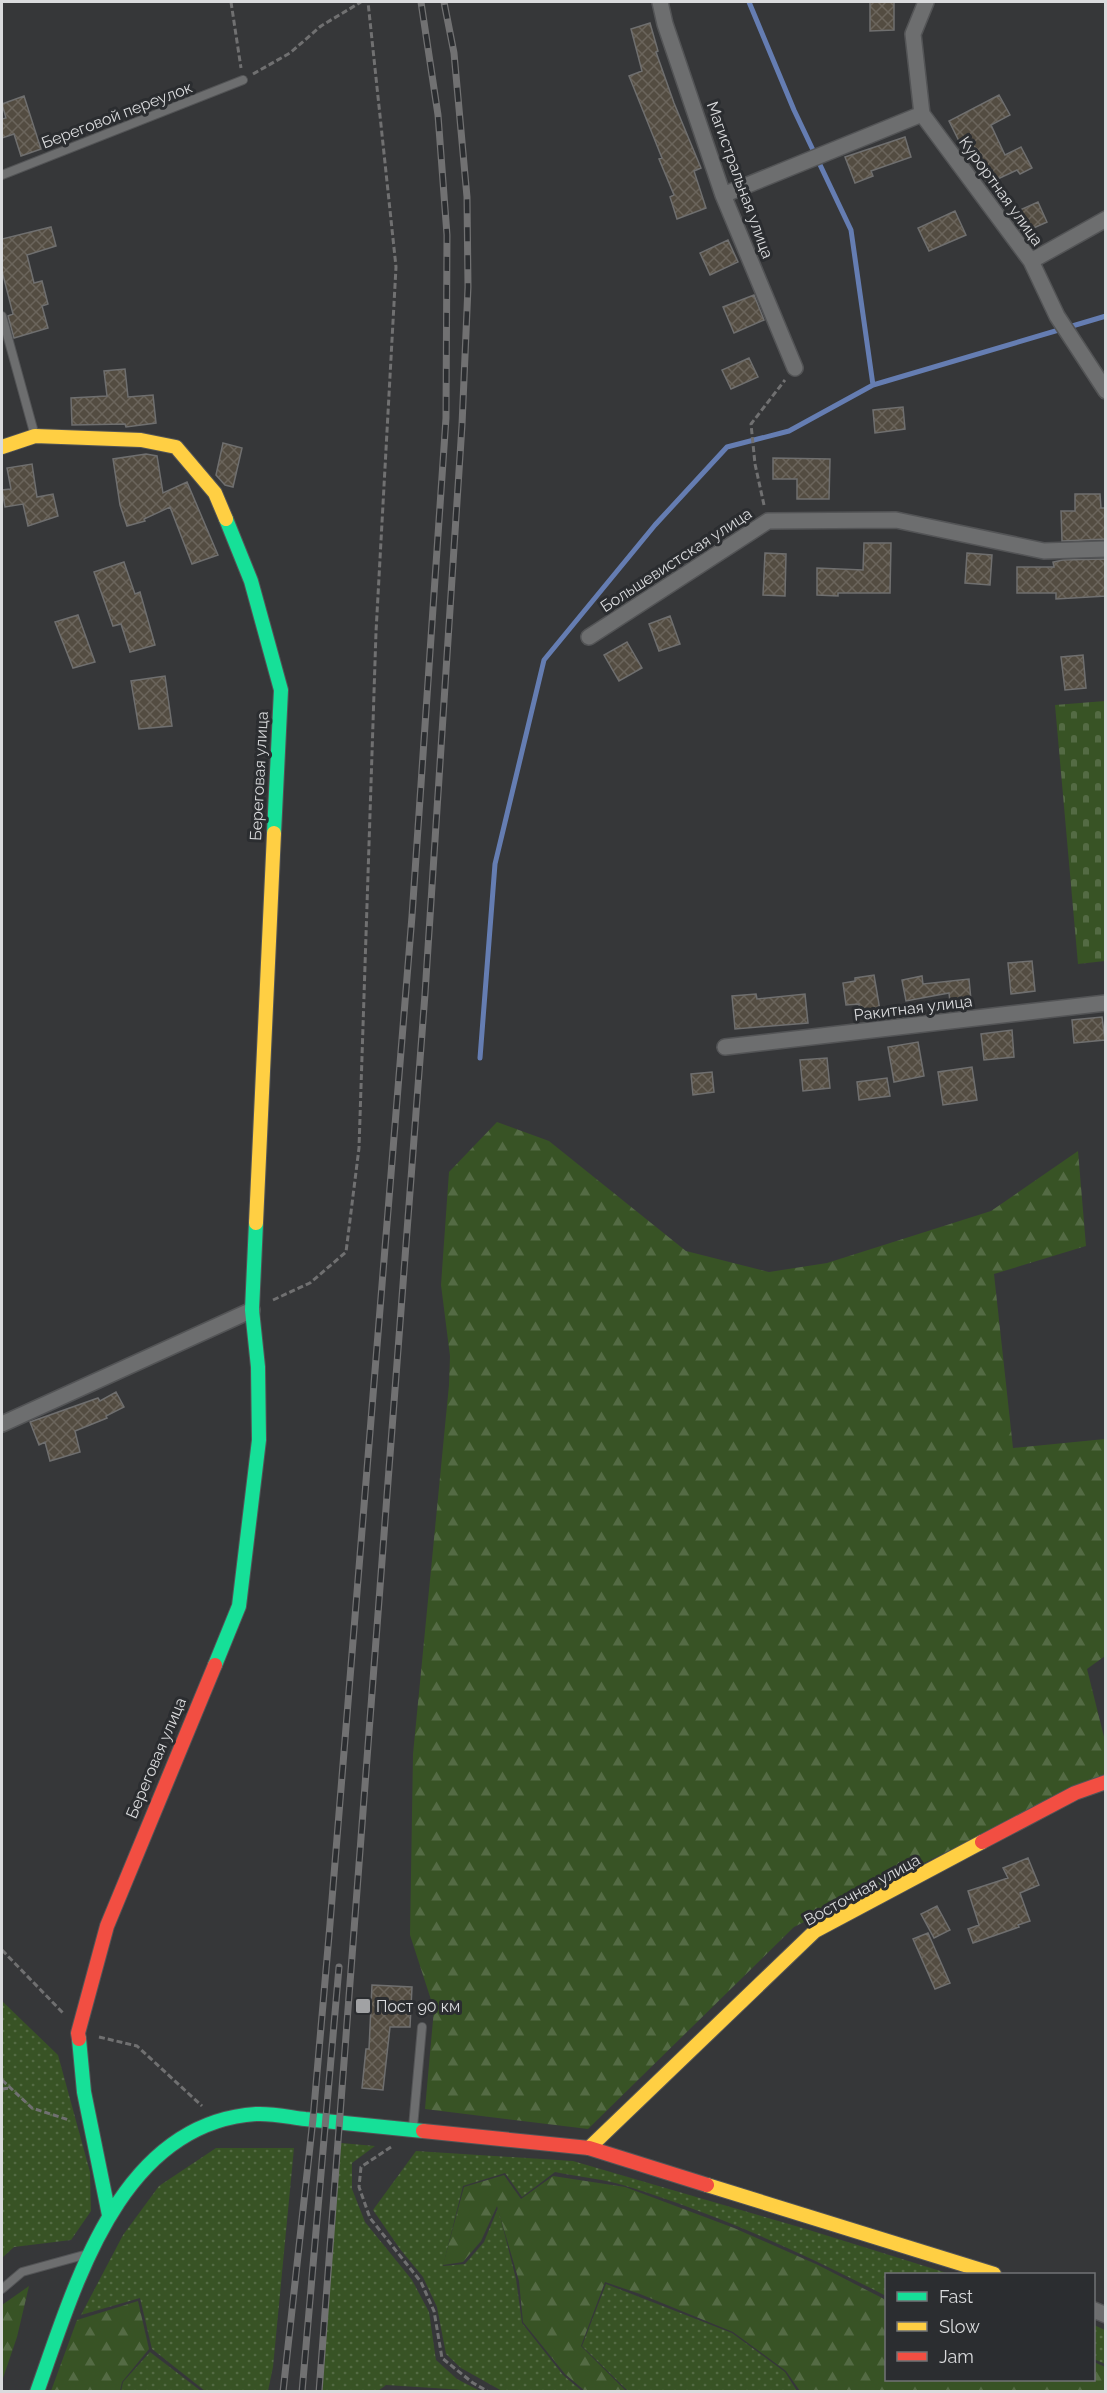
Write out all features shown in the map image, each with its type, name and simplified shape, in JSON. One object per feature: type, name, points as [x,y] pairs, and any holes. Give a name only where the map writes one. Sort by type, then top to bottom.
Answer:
[{"type":"street","name":"Магистральная улица","points":[[660,2],[665,24],[723,195],[795,368]]},
{"type":"street","points":[[723,195],[922,114],[913,34],[926,2]]},
{"type":"street","name":"Курортная улица","points":[[922,114],[1031,261],[1057,316],[1106,391]]},
{"type":"street","points":[[1031,261],[1106,219]]},
{"type":"street","name":"Береговая улица","points":[[2,447],[35,436],[141,440],[177,447],[215,492],[251,581],[281,690],[252,1310],[258,1367],[258,1440],[238,1606],[107,1926],[78,2033],[84,2092],[109,2215]]},
{"type":"street","name":"Большевистская улица","points":[[589,637],[768,521],[896,520],[1044,550],[1106,549]]},
{"type":"street","name":"Ракитная улица","points":[[725,1047],[1106,1003]]},
{"type":"street","points":[[2,1424],[252,1310]]},
{"type":"street","name":"Восточная улица","points":[[589,2148],[815,1931],[1075,1793],[1106,1782]]},
{"type":"street","points":[[36,2391],[89,2254],[109,2215],[150,2163],[184,2135],[219,2122],[256,2114],[589,2148],[991,2273]]},
{"type":"lane","name":"Береговой переулок","points":[[2,175],[243,80]]},
{"type":"lane","points":[[2,316],[35,436]]},
{"type":"lane","points":[[413,2129],[422,2027]]},
{"type":"lane","points":[[2,2289],[22,2272],[89,2254]]},
{"type":"path","points":[[231,2],[243,80],[290,53],[321,26],[361,2]]},
{"type":"path","points":[[252,1310],[310,1283],[346,1252],[359,1148],[376,632],[396,267],[368,2]]},
{"type":"path","points":[[768,521],[755,464],[751,424],[795,368]]},
{"type":"path","points":[[2,1950],[57,2006],[78,2033],[137,2046],[219,2122]]},
{"type":"path","points":[[2,2080],[32,2108],[68,2119],[95,2139]]},
{"type":"path","points":[[2,2089],[9,2088]]},
{"type":"path","points":[[413,2129],[361,2167],[359,2187],[370,2218],[421,2282],[434,2311],[442,2358],[473,2383],[489,2391]]},
{"type":"green space","points":[[1105,701],[1105,961],[1078,964],[1055,705]]},
{"type":"green space","points":[[497,1122],[549,1141],[686,1251],[769,1272],[827,1263],[991,1211],[1078,1151],[1086,1246],[994,1274],[1013,1448],[1105,1439],[1105,1656],[1087,1669],[1105,1741],[1105,1774],[794,1927],[588,2129],[425,2109],[434,2009],[410,1935],[413,1754],[449,1385],[450,1356],[441,1285],[449,1172]]},
{"type":"green space","points":[[2,2001],[58,2055],[90,2172],[91,2211],[71,2240],[14,2247],[2,2258]]},
{"type":"green space","points":[[341,2143],[375,2146],[352,2163],[352,2189],[365,2222],[412,2280],[429,2312],[436,2360],[457,2379],[480,2391],[386,2385],[378,2391],[321,2391]]},
{"type":"green space","points":[[216,2148],[294,2148],[273,2367],[268,2391],[205,2391],[152,2349],[140,2298],[81,2315],[123,2235],[159,2186]]},
{"type":"green space","points":[[416,2151],[573,2161],[947,2273],[885,2273],[885,2296],[759,2235],[626,2186],[555,2172],[522,2197],[505,2173],[463,2186],[443,2266],[465,2264],[484,2242],[498,2208],[516,2279],[522,2323],[563,2375],[582,2391],[502,2391],[461,2368],[446,2354],[437,2307],[423,2277],[373,2210]]},
{"type":"green space","points":[[504,2175],[521,2199],[553,2176],[625,2187],[734,2228],[818,2265],[885,2299],[885,2381],[1095,2381],[1095,2362],[1105,2367],[1105,2391],[800,2391],[786,2371],[733,2332],[605,2282],[581,2346],[626,2391],[585,2391],[565,2374],[523,2322],[519,2281],[497,2206],[481,2241],[463,2262],[443,2265],[464,2187]]},
{"type":"green space","points":[[606,2284],[732,2333],[785,2372],[797,2391],[628,2391],[582,2346]]},
{"type":"green space","points":[[29,2286],[17,2337],[2,2381],[2,2305]]},
{"type":"green space","points":[[138,2301],[149,2349],[122,2382],[120,2391],[51,2391],[77,2320]]},
{"type":"green space","points":[[1095,2325],[1105,2330],[1105,2364],[1095,2359]]},
{"type":"green space","points":[[150,2352],[201,2391],[121,2391],[123,2382]]},
{"type":"building","points":[[870,2],[894,2],[894,30],[870,31]]},
{"type":"building","points":[[650,23],[658,51],[656,52],[701,168],[694,171],[706,208],[677,219],[670,197],[674,195],[659,159],[662,158],[629,76],[642,71],[631,29]]},
{"type":"building","points":[[999,95],[1010,115],[991,125],[1005,155],[1021,147],[1032,168],[1020,174],[1017,170],[987,184],[965,138],[959,141],[949,121]]},
{"type":"building","points":[[24,96],[41,149],[21,156],[14,134],[2,138],[2,119],[6,118],[2,104]]},
{"type":"building","points":[[905,137],[911,157],[871,171],[873,176],[855,183],[845,157]]},
{"type":"building","points":[[1038,202],[1047,222],[1022,233],[1011,214]]},
{"type":"building","points":[[955,211],[966,235],[929,251],[918,228]]},
{"type":"building","points":[[51,227],[56,246],[27,255],[34,283],[42,281],[48,304],[42,306],[48,328],[14,338],[8,316],[13,314],[2,271],[2,239]]},
{"type":"building","points":[[728,240],[738,262],[710,275],[700,253]]},
{"type":"building","points":[[754,295],[764,320],[734,333],[723,307]]},
{"type":"building","points":[[749,358],[758,377],[731,389],[722,370]]},
{"type":"building","points":[[125,369],[128,397],[153,395],[156,423],[126,427],[125,424],[72,425],[71,398],[107,396],[104,371]]},
{"type":"building","points":[[903,407],[905,429],[875,433],[873,410]]},
{"type":"building","points":[[223,443],[242,448],[233,487],[225,485],[216,475]]},
{"type":"building","points":[[146,454],[157,456],[163,493],[187,482],[218,555],[192,564],[170,507],[144,519],[145,521],[127,526],[120,505],[113,459]]},
{"type":"building","points":[[773,458],[830,459],[829,499],[797,499],[797,479],[773,479]]},
{"type":"building","points":[[32,464],[37,497],[53,494],[58,516],[28,526],[23,504],[5,507],[2,490],[11,489],[7,468]]},
{"type":"building","points":[[1075,494],[1100,494],[1101,508],[1106,508],[1106,539],[1062,541],[1061,511],[1075,511]]},
{"type":"building","points":[[864,543],[891,543],[890,593],[817,595],[817,568],[863,570]]},
{"type":"building","points":[[765,553],[786,554],[785,596],[763,595]]},
{"type":"building","points":[[967,553],[992,555],[990,585],[965,583]]},
{"type":"building","points":[[1106,559],[1106,596],[1056,599],[1056,593],[1017,593],[1017,567],[1054,567],[1053,562],[1063,560]]},
{"type":"building","points":[[124,562],[135,594],[140,592],[155,645],[130,652],[121,624],[113,626],[94,572]]},
{"type":"building","points":[[78,615],[95,662],[73,668],[55,622]]},
{"type":"building","points":[[670,616],[680,644],[659,651],[649,624]]},
{"type":"building","points":[[627,642],[642,668],[619,681],[604,655]]},
{"type":"building","points":[[1083,655],[1086,688],[1065,690],[1061,657]]},
{"type":"building","points":[[165,676],[172,726],[139,729],[131,681]]},
{"type":"building","points":[[1032,961],[1035,991],[1011,994],[1008,963]]},
{"type":"building","points":[[874,975],[880,1010],[860,1013],[859,1004],[846,1005],[843,983],[855,981],[855,978]]},
{"type":"building","points":[[922,976],[923,984],[969,979],[971,1000],[950,1002],[949,993],[906,1001],[902,980]]},
{"type":"building","points":[[756,994],[757,999],[805,994],[808,1023],[735,1029],[732,996]]},
{"type":"building","points":[[1102,1017],[1105,1040],[1074,1043],[1072,1020]]},
{"type":"building","points":[[1012,1030],[1014,1057],[984,1060],[981,1034]]},
{"type":"building","points":[[918,1042],[924,1076],[894,1082],[888,1047]]},
{"type":"building","points":[[827,1058],[830,1088],[803,1091],[800,1060]]},
{"type":"building","points":[[972,1067],[977,1100],[943,1105],[938,1072]]},
{"type":"building","points":[[712,1072],[714,1092],[693,1095],[691,1074]]},
{"type":"building","points":[[887,1078],[890,1096],[859,1100],[857,1082]]},
{"type":"building","points":[[116,1392],[124,1407],[106,1416],[107,1418],[75,1431],[80,1452],[50,1461],[45,1442],[39,1445],[30,1422],[98,1398],[100,1401]]},
{"type":"building","points":[[1028,1858],[1039,1885],[1020,1893],[1030,1921],[973,1943],[968,1929],[979,1925],[968,1891],[1008,1878],[1003,1868]]},
{"type":"building","points":[[937,1906],[950,1930],[934,1938],[921,1914]]},
{"type":"building","points":[[928,1933],[950,1983],[935,1989],[913,1939]]},
{"type":"building","points":[[372,1985],[412,1987],[410,2027],[390,2027],[383,2090],[362,2088],[366,2049],[369,2049]]},
{"type":"waterway","points":[[749,2],[794,110],[851,230],[873,385]]},
{"type":"waterway","points":[[480,1058],[495,864],[544,660],[655,525],[727,447],[789,431],[873,385],[1106,316]]},
{"type":"railway","points":[[283,2392],[313,2119],[330,1924],[412,916],[446,418],[447,235],[438,115],[421,2]]},
{"type":"railway","points":[[319,2392],[425,994],[462,425],[468,287],[467,197],[454,53],[444,2]]},
{"type":"railway","points":[[302,2392],[339,1967]]},
{"type":"traffic: fast","points":[[226,519],[251,581],[281,690],[274,833]]},
{"type":"traffic: fast","points":[[215,1665],[239,1606],[259,1440],[258,1367],[252,1310],[256,1223]]},
{"type":"traffic: fast","points":[[79,2039],[84,2092],[109,2215]]},
{"type":"traffic: fast","points":[[37,2392],[68,2305],[109,2217],[137,2178],[169,2146],[209,2124],[256,2114],[423,2131]]},
{"type":"traffic: slow","points":[[2,447],[35,436],[141,440],[176,447],[215,493],[226,519]]},
{"type":"traffic: slow","points":[[256,1223],[274,833]]},
{"type":"traffic: slow","points":[[589,2148],[815,1931],[982,1842]]},
{"type":"traffic: slow","points":[[707,2185],[991,2273]]},
{"type":"traffic: jam","points":[[79,2039],[78,2033],[107,1926],[215,1665]]},
{"type":"traffic: jam","points":[[982,1842],[1075,1793],[1106,1782]]},
{"type":"traffic: jam","points":[[423,2131],[589,2148],[707,2185]]},
{"type":"place","name":"Пост 90 км","points":[[363,2006]]}]
